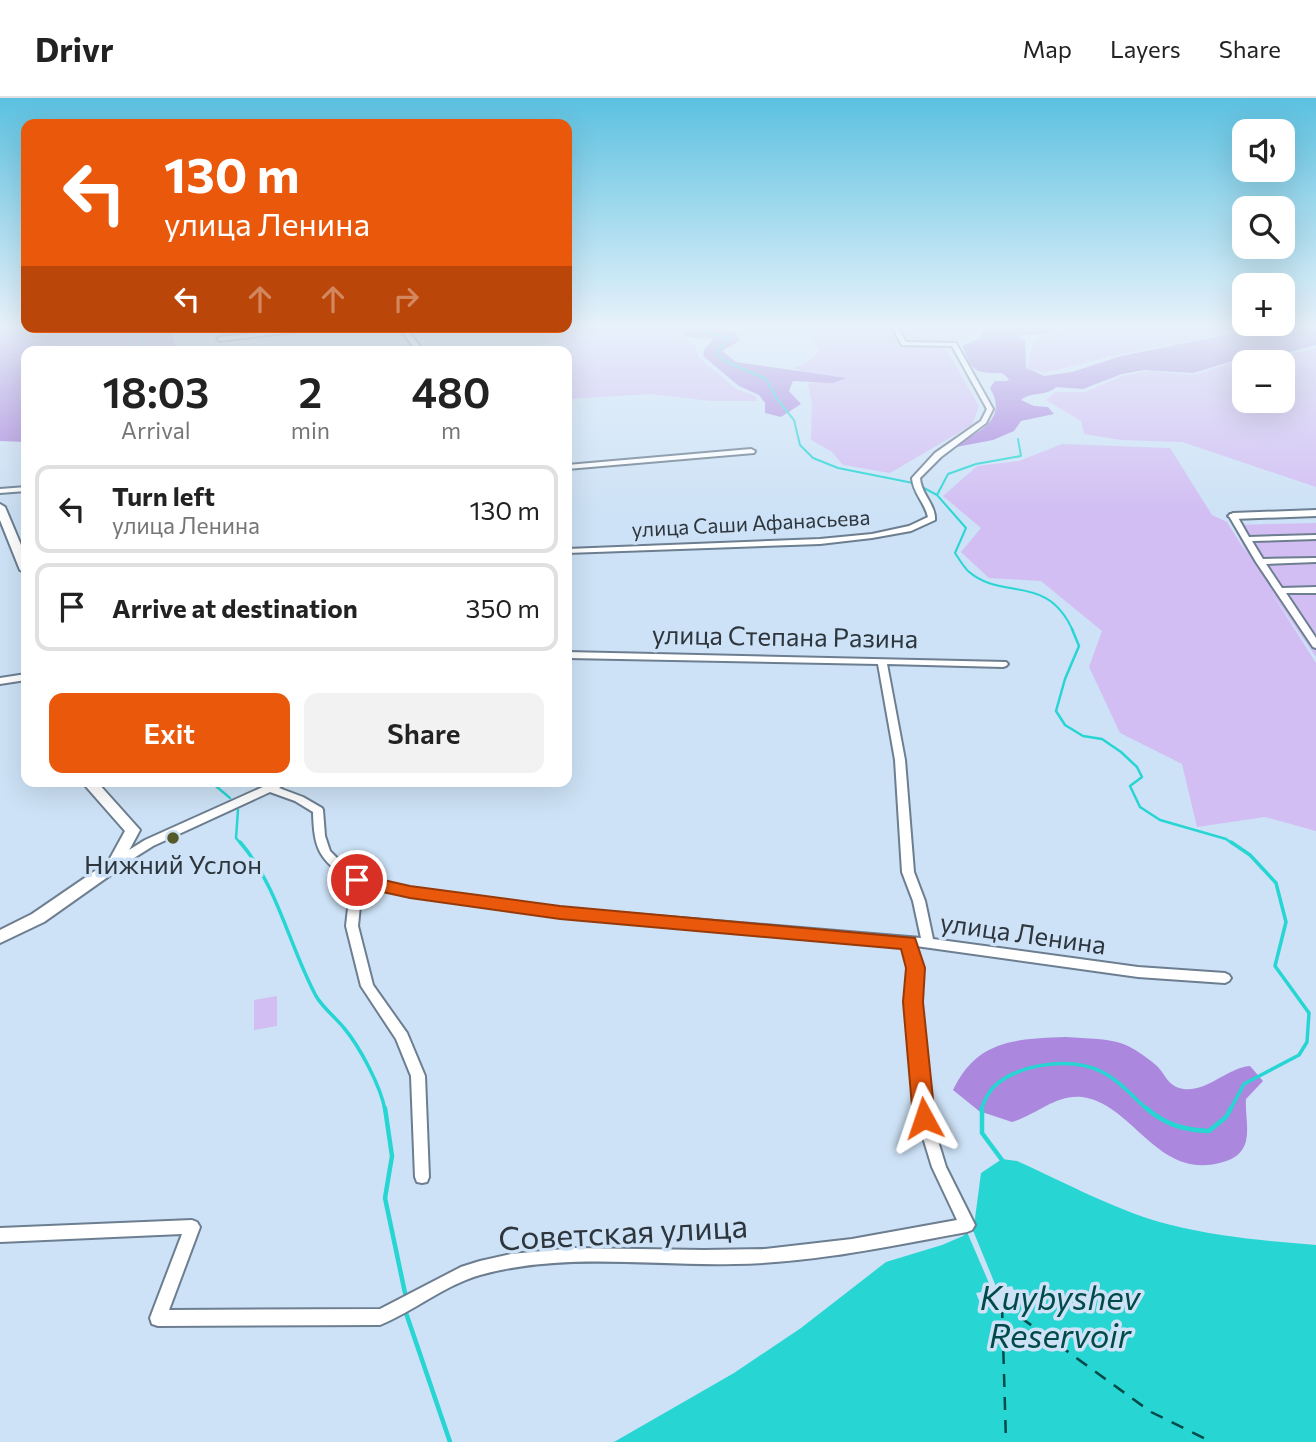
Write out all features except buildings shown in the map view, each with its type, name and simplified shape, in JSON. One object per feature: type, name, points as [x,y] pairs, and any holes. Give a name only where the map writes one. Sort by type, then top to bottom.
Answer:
[{"type":"street","name":"улица Саши Афанасьева","points":[[572,551],[822,540],[904,531],[927,524],[932,518],[928,504],[915,487],[915,478],[938,455],[984,422],[989,415],[989,404],[979,387]]},
{"type":"street","points":[[572,467],[751,450]]},
{"type":"street","points":[[0,491],[21,489]]},
{"type":"street","points":[[0,508],[21,558]]},
{"type":"street","points":[[1233,516],[1316,513]]},
{"type":"street","points":[[1233,516],[1260,562],[1316,645]]},
{"type":"street","points":[[1248,539],[1316,537]]},
{"type":"street","points":[[1260,562],[1316,560]]},
{"type":"street","points":[[1279,591],[1316,590]]},
{"type":"street","points":[[1302,624],[1316,623]]},
{"type":"street","name":"улица Степана Разина","points":[[572,655],[1003,664]]},
{"type":"street","points":[[882,663],[900,760],[908,872],[919,901],[929,943]]},
{"type":"street","points":[[0,681],[21,678]]},
{"type":"street","points":[[94,787],[133,830],[114,865]]},
{"type":"street","points":[[0,937],[38,918],[149,843],[269,788],[299,799],[318,810],[319,836],[325,853],[357,880],[352,926],[367,986],[402,1037],[418,1076],[422,1177]]},
{"type":"street","name":"улица Ленина","points":[[357,880],[410,892],[560,912],[929,943],[1138,972],[1225,978]]},
{"type":"street","name":"Советская улица","points":[[0,1235],[192,1227],[158,1318],[380,1317],[404,1308],[479,1268],[537,1258],[750,1256],[836,1249],[967,1225],[939,1167],[924,1118],[913,1002],[916,968],[909,943]]},
{"type":"shaded area","points":[[0,387],[21,387],[21,442],[0,441]]},
{"type":"shaded area","points":[[572,387],[733,387],[755,396],[758,401],[711,401],[651,394],[572,399]]},
{"type":"shaded area","points":[[741,387],[791,387],[789,391],[801,404],[781,417],[765,413],[765,403],[759,395]]},
{"type":"shaded area","points":[[809,387],[968,387],[979,406],[972,425],[890,473],[843,465],[832,452],[811,440],[812,403]]},
{"type":"shaded area","points":[[991,387],[1089,387],[1083,389],[1056,387],[1021,400],[1034,406],[1048,407],[1054,414],[1021,421],[1014,431],[993,440],[956,447],[956,444],[989,423],[996,408]]},
{"type":"shaded area","points":[[1098,387],[1232,387],[1232,413],[1295,413],[1295,387],[1316,387],[1316,487],[1182,442],[1121,440],[1084,434],[1081,421],[1046,400],[1056,392],[1085,392]]},
{"type":"shaded area","points":[[1062,444],[1170,448],[1212,515],[1227,522],[1247,554],[1233,525],[1316,523],[1316,657],[1271,592],[1316,663],[1316,831],[1265,817],[1197,827],[1182,764],[1120,733],[1089,667],[1102,631],[1041,581],[989,578],[961,552],[981,528],[943,496],[977,466],[1019,461]]},
{"type":"shaded area","points":[[277,996],[277,1026],[254,1030],[254,1000]]},
{"type":"shaded area","points":[[1066,1037],[1107,1040],[1130,1047],[1157,1066],[1171,1083],[1184,1089],[1201,1087],[1233,1071],[1250,1066],[1263,1081],[1246,1099],[1247,1136],[1243,1149],[1223,1162],[1200,1165],[1181,1161],[1164,1152],[1117,1113],[1082,1097],[1063,1099],[1012,1122],[979,1111],[953,1090],[973,1061],[986,1052],[1014,1041]]},
{"type":"water","name":"Kuybyshev Reservoir","points":[[1002,1159],[1017,1161],[1152,1220],[1225,1236],[1316,1245],[1316,1442],[614,1442],[734,1373],[801,1328],[886,1262],[963,1236],[974,1226],[981,1173]]},
{"type":"pier","points":[[972,1228],[997,1289],[1012,1286],[1019,1301],[982,1308],[976,1293],[992,1290],[967,1232]]},
{"type":"waterway","points":[[770,387],[794,420],[800,445],[813,458],[838,468],[913,483]]},
{"type":"waterway","points":[[937,495],[948,474],[976,464],[1021,456],[1018,439]]},
{"type":"waterway","points":[[922,487],[937,495]]},
{"type":"waterway","points":[[937,495],[966,528],[955,553],[968,571],[981,580],[1038,594],[1051,601],[1072,630]]},
{"type":"waterway","points":[[1072,630],[1079,646],[1065,679],[1056,711],[1065,725],[1083,736],[1102,739],[1137,767],[1142,777],[1130,786],[1140,807],[1160,820],[1226,839],[1233,844]]},
{"type":"waterway","points":[[217,787],[230,798]]},
{"type":"waterway","points":[[238,810],[236,838],[241,844]]},
{"type":"waterway","points":[[240,842],[253,859],[274,897],[316,996],[357,1046],[374,1079],[385,1110]]},
{"type":"waterway","points":[[1230,1110],[1244,1084],[1299,1055],[1307,1042],[1309,1013],[1275,966],[1286,922],[1276,883],[1250,855],[1231,842]]},
{"type":"waterway","points":[[981,1110],[986,1098],[998,1083],[1021,1071],[1049,1064],[1077,1065],[1102,1072],[1120,1084],[1148,1110]]},
{"type":"waterway","points":[[385,1108],[392,1156],[385,1198],[405,1293]]},
{"type":"waterway","points":[[982,1108],[982,1133],[1002,1160]]},
{"type":"waterway","points":[[1146,1108],[1176,1126],[1209,1131],[1226,1117],[1231,1108]]},
{"type":"waterway","points":[[406,1313],[450,1442]]},
{"type":"ferry route","points":[[1002,1304],[1151,1412],[1212,1442]]},
{"type":"ferry route","points":[[1002,1305],[1006,1442]]},
{"type":"place","name":"Нижний Услон","points":[[173,838]]},
{"type":"route","points":[[357,880],[410,892],[560,912],[909,943],[916,968],[913,1002],[924,1118]]}]
